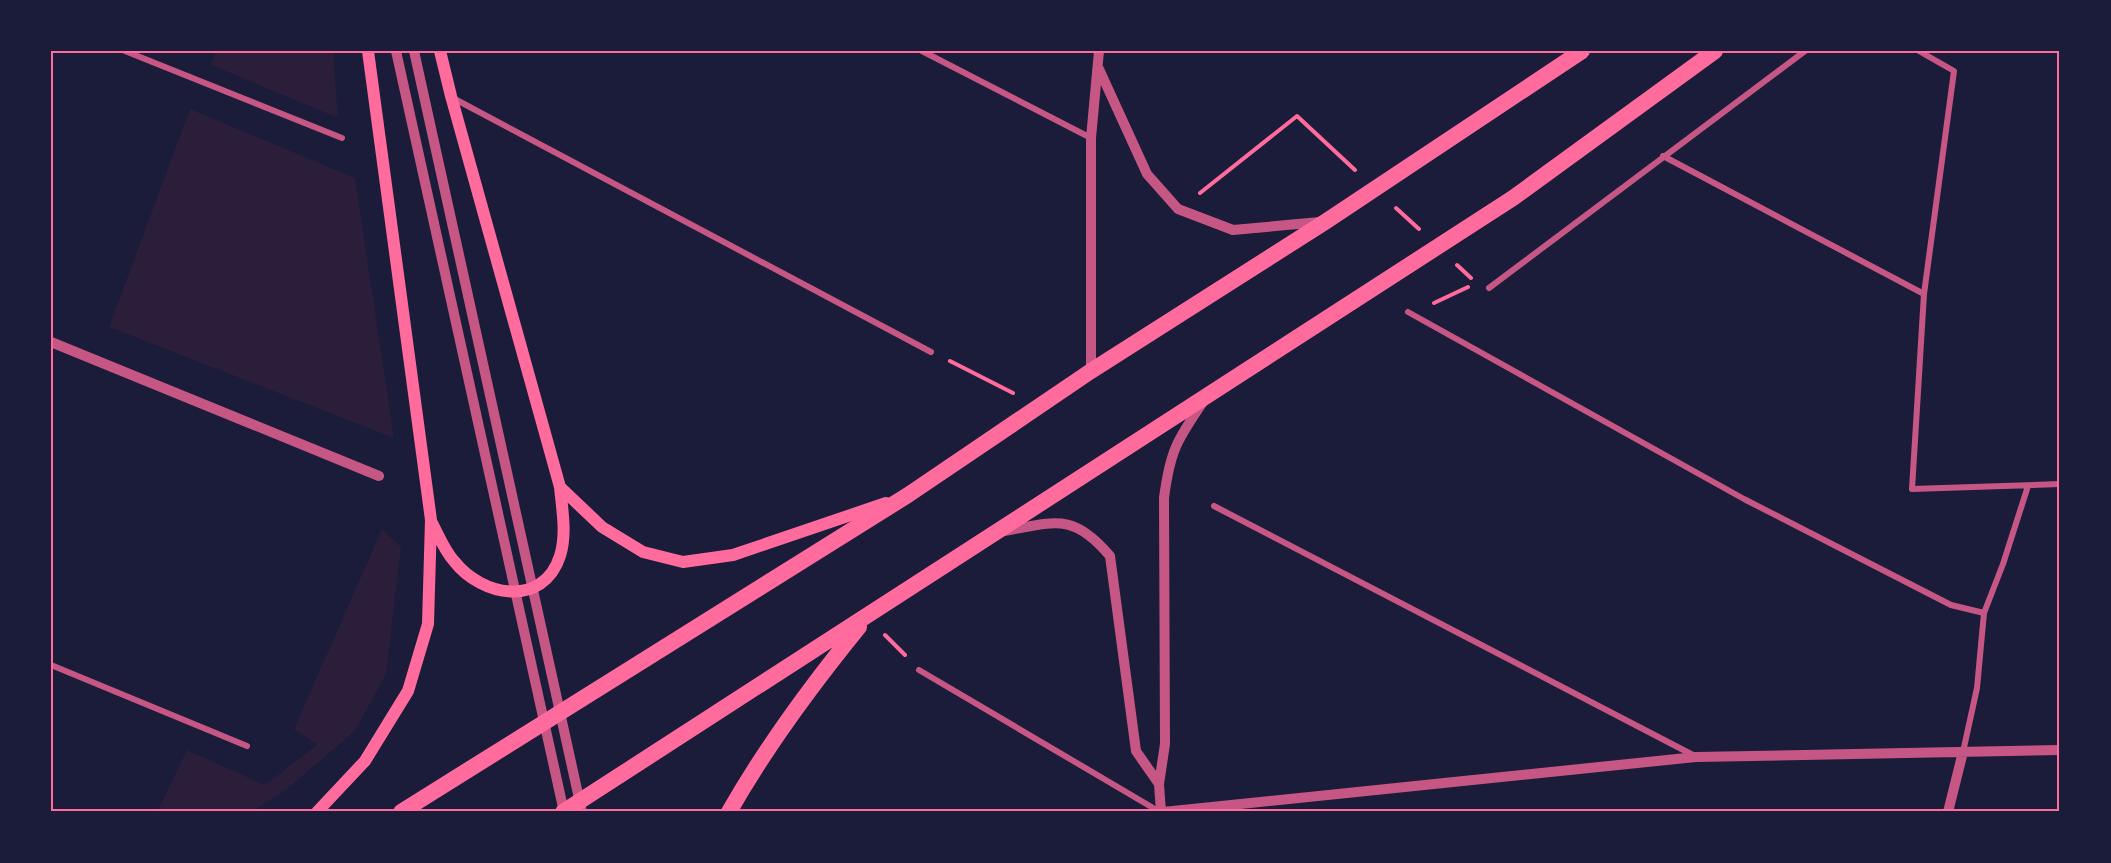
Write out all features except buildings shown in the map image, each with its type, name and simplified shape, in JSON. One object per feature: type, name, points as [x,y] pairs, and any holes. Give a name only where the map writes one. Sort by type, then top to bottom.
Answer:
[{"type":"highway","points":[[401,812],[908,495],[1091,371],[1325,222],[1582,51]]},
{"type":"highway","points":[[563,812],[1513,198],[1715,51]]},
{"type":"highway","points":[[729,812],[754,768],[798,703],[868,617]]},
{"type":"main road","points":[[316,812],[365,761],[408,691],[428,624],[431,520],[368,51]]},
{"type":"main road","points":[[431,520],[454,561],[480,583],[505,593],[530,590],[552,573],[560,555],[564,528],[560,487],[440,51]]},
{"type":"main road","points":[[560,487],[602,527],[643,552],[683,562],[733,555],[908,495]]},
{"type":"street","points":[[124,51],[342,138]]},
{"type":"street","points":[[396,51],[563,812]]},
{"type":"street","points":[[414,51],[582,812]]},
{"type":"street","points":[[922,51],[1091,138]]},
{"type":"street","points":[[1091,371],[1091,138],[1099,51]]},
{"type":"street","points":[[1489,288],[1805,51]]},
{"type":"street","points":[[1919,51],[1954,71],[1924,294],[1912,489],[2060,484]]},
{"type":"street","points":[[1099,69],[1148,174],[1178,209],[1233,230],[1325,222]]},
{"type":"street","points":[[451,96],[931,352]]},
{"type":"street","points":[[1663,156],[1924,294]]},
{"type":"street","points":[[1408,312],[1744,499],[1951,605],[1983,613]]},
{"type":"street","points":[[51,342],[379,476]]},
{"type":"street","points":[[1161,812],[1159,784],[1165,744],[1164,498],[1168,466],[1176,441],[1207,397]]},
{"type":"street","points":[[1948,812],[1977,688],[1983,613],[2003,564],[2028,486]]},
{"type":"street","points":[[1214,506],[1696,757]]},
{"type":"street","points":[[994,533],[1059,522],[1092,535],[1110,556],[1136,751],[1159,784]]},
{"type":"street","points":[[51,665],[247,746]]},
{"type":"street","points":[[919,670],[1161,812],[1696,757],[2060,750]]},
{"type":"path","points":[[1178,209],[1232,170],[1297,116]]},
{"type":"path","points":[[1440,301],[1477,283]]},
{"type":"path","points":[[931,352],[1039,406]]},
{"type":"path","points":[[868,617],[919,670]]},
{"type":"shaded area","points":[[216,51],[333,51],[338,118],[211,65]]},
{"type":"shaded area","points":[[190,109],[355,178],[394,438],[109,327]]},
{"type":"shaded area","points":[[382,529],[401,547],[386,674],[355,731],[286,790],[251,812],[157,812],[187,750],[265,785],[317,745],[294,729]]}]
